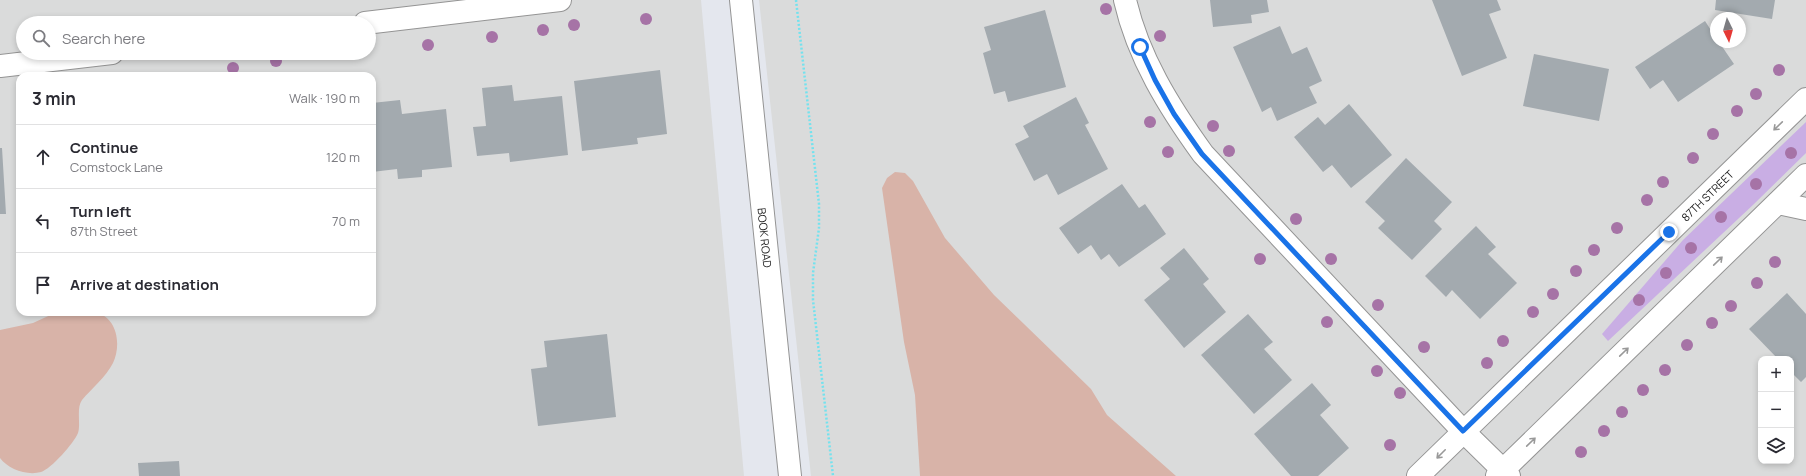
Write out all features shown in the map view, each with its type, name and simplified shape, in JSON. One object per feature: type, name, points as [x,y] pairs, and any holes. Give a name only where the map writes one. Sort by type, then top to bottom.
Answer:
[{"type":"street","points":[[376,22],[560,0]]},
{"type":"street","name":"BOOK ROAD","points":[[741,0],[790,476]]},
{"type":"street","points":[[1125,0],[1128,14],[1155,80],[1174,114],[1202,154],[1503,474],[1806,175]]},
{"type":"street","points":[[0,66],[52,60]]},
{"type":"street","name":"87TH STREET","points":[[1418,476],[1806,99]]},
{"type":"street","points":[[1778,203],[1806,209]]},
{"type":"path","points":[[796,0],[819,204],[819,228],[812,273],[813,300],[833,476]]},
{"type":"shaded area","points":[[0,0],[701,0],[744,476],[0,476]]},
{"type":"shaded area","points":[[759,0],[1806,0],[1806,476],[811,476]]},
{"type":"shaded area","points":[[1806,122],[1806,153],[1608,341],[1602,334],[1683,240]]},
{"type":"shaded area","points":[[895,172],[905,173],[913,181],[945,238],[994,295],[1091,389],[1107,415],[1176,476],[920,476],[915,395],[904,342],[882,188],[887,178]]},
{"type":"shaded area","points":[[48,316],[104,316],[112,324],[117,339],[117,347],[113,363],[107,373],[80,403],[79,429],[72,443],[56,461],[45,470],[30,473],[18,471],[3,462],[0,458],[0,330],[33,323]]},
{"type":"building","points":[[1210,0],[1267,0],[1269,12],[1251,15],[1252,23],[1213,27]]},
{"type":"building","points":[[1432,0],[1497,0],[1501,10],[1489,14],[1507,58],[1462,76]]},
{"type":"building","points":[[1716,0],[1775,0],[1772,19],[1746,15],[1746,12],[1715,10]]},
{"type":"building","points":[[1045,10],[1066,87],[1008,102],[1005,91],[994,94],[983,53],[991,50],[984,27]]},
{"type":"building","points":[[1705,21],[1710,29],[1710,48],[1723,48],[1734,64],[1678,102],[1663,80],[1650,89],[1635,67]]},
{"type":"building","points":[[1280,26],[1292,54],[1307,47],[1322,81],[1309,87],[1317,103],[1277,121],[1271,107],[1262,112],[1233,47]]},
{"type":"building","points":[[1534,54],[1609,69],[1599,121],[1523,106]]},
{"type":"building","points":[[660,70],[667,134],[637,138],[638,144],[582,151],[574,81]]},
{"type":"building","points":[[512,85],[514,101],[562,96],[568,155],[510,162],[509,153],[477,156],[473,127],[486,126],[482,88]]},
{"type":"building","points":[[1076,97],[1089,123],[1085,125],[1108,169],[1058,195],[1047,174],[1034,181],[1015,144],[1029,137],[1023,126]]},
{"type":"building","points":[[400,100],[402,114],[446,109],[452,167],[422,170],[422,177],[398,179],[397,169],[376,172],[376,103]]},
{"type":"building","points":[[1349,104],[1392,155],[1351,188],[1332,165],[1323,172],[1294,137],[1318,117],[1325,125]]},
{"type":"building","points":[[0,148],[2,148],[6,214],[0,214]]},
{"type":"building","points":[[1406,158],[1452,202],[1434,221],[1442,229],[1412,260],[1378,228],[1385,221],[1365,202]]},
{"type":"building","points":[[1122,184],[1139,208],[1145,204],[1166,234],[1119,267],[1109,254],[1101,260],[1091,245],[1078,254],[1059,228]]},
{"type":"building","points":[[1476,226],[1496,247],[1488,254],[1517,283],[1480,319],[1452,290],[1446,297],[1425,276]]},
{"type":"building","points":[[1184,248],[1209,279],[1203,284],[1226,312],[1184,348],[1144,300],[1170,279],[1160,268]]},
{"type":"building","points":[[1787,293],[1806,314],[1806,377],[1801,382],[1794,375],[1794,356],[1775,356],[1749,329]]},
{"type":"building","points":[[1248,314],[1273,342],[1264,349],[1292,380],[1254,414],[1201,355]]},
{"type":"building","points":[[607,334],[616,417],[538,426],[531,369],[547,367],[544,341]]},
{"type":"building","points":[[1312,383],[1331,405],[1320,415],[1349,448],[1318,476],[1291,476],[1254,434]]},
{"type":"building","points":[[179,461],[180,476],[139,476],[138,463]]},
{"type":"route","points":[[1140,47],[1155,80],[1174,114],[1202,154],[1463,431],[1669,232]]}]
